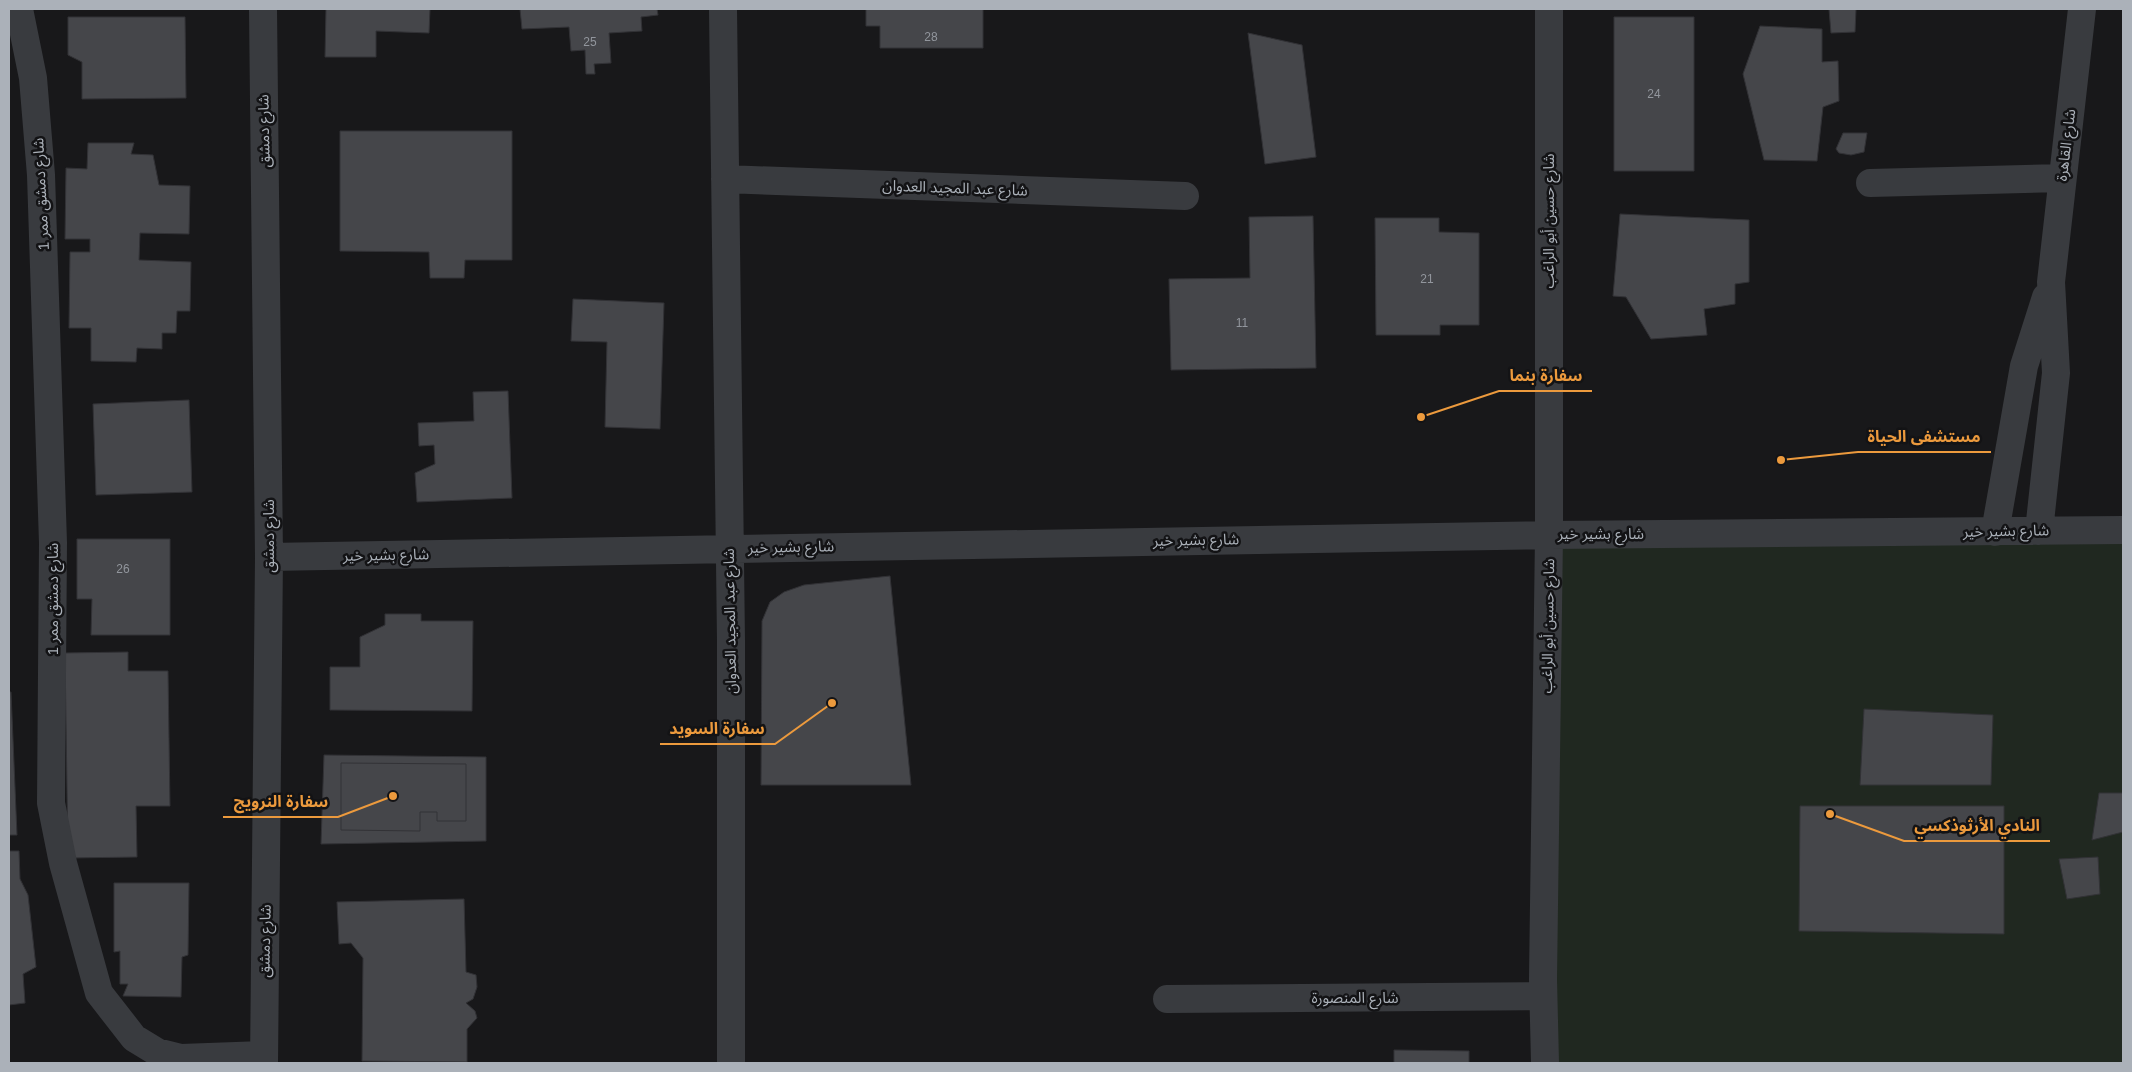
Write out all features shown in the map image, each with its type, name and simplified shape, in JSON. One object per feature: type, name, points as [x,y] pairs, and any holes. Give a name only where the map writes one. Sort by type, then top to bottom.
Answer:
[{"type":"street","name":"شارع دمشق ممر 1","points":[[19,9],[33,78],[41,175],[53,543],[51,803],[63,863],[99,993],[134,1038],[157,1052],[181,1058],[264,1059]]},
{"type":"street","name":"شارع دمشق","points":[[263,9],[269,557],[264,1059]]},
{"type":"street","name":"شارع عبد المجيد العدوان","points":[[723,9],[729,548],[730,1063]]},
{"type":"street","name":"شارع حسين أبو الراغب","points":[[1545,1063],[1543,996],[1549,535],[1549,9]]},
{"type":"street","name":"شارع القاهرة","points":[[2038,531],[2056,373],[2051,282],[2082,9]]},
{"type":"street","points":[[1870,183],[2062,178]]},
{"type":"street","name":"شارع عبد المجيد العدوان","points":[[725,179],[1185,196]]},
{"type":"street","name":"شارع القاهرة","points":[[1995,532],[2024,366],[2051,282]]},
{"type":"street","name":"شارع بشير خير","points":[[269,557],[1549,535],[2123,530]]},
{"type":"street","name":"شارع المنصورة","points":[[1167,999],[1543,996]]},
{"type":"shaded area","points":[[2123,533],[2123,1063],[1534,1063],[1541,543]]},
{"type":"building","points":[[326,9],[430,9],[429,33],[376,31],[376,57],[325,57]]},
{"type":"building","points":[[520,9],[657,9],[658,15],[641,17],[642,31],[609,33],[611,63],[594,64],[595,74],[586,74],[585,50],[571,51],[569,27],[522,29]]},
{"type":"building","points":[[866,9],[983,9],[983,48],[880,48],[880,26],[866,26]]},
{"type":"building","points":[[1829,9],[1856,9],[1855,32],[1831,33]]},
{"type":"building","points":[[68,17],[185,17],[186,98],[82,99],[82,62],[68,55]]},
{"type":"building","points":[[1614,17],[1694,17],[1694,171],[1614,171]]},
{"type":"building","points":[[1760,26],[1822,29],[1822,62],[1838,61],[1839,101],[1823,107],[1817,161],[1764,160],[1743,74]]},
{"type":"building","points":[[1248,33],[1302,45],[1316,157],[1265,164]]},
{"type":"building","points":[[340,131],[512,131],[512,260],[465,260],[464,278],[430,278],[429,252],[340,251]]},
{"type":"building","points":[[1843,133],[1867,133],[1864,152],[1851,155],[1839,153],[1836,149]]},
{"type":"building","points":[[88,143],[134,143],[131,154],[153,155],[159,185],[190,186],[189,234],[140,233],[139,260],[191,262],[190,311],[177,311],[176,333],[162,333],[162,349],[137,348],[136,362],[91,361],[91,328],[69,328],[70,252],[90,252],[90,239],[65,239],[66,168],[87,169]]},
{"type":"building","points":[[1620,214],[1749,220],[1749,282],[1735,284],[1735,304],[1704,309],[1707,335],[1651,339],[1626,297],[1613,296]]},
{"type":"building","points":[[1313,216],[1316,368],[1171,370],[1169,279],[1250,278],[1249,217]]},
{"type":"building","points":[[1375,218],[1439,218],[1439,232],[1479,233],[1479,325],[1440,325],[1440,335],[1376,335]]},
{"type":"building","points":[[573,299],[664,303],[660,429],[605,427],[607,342],[571,341]]},
{"type":"building","points":[[508,391],[512,498],[417,502],[415,473],[435,464],[434,445],[419,446],[418,423],[474,421],[473,392]]},
{"type":"building","points":[[189,400],[192,492],[96,495],[93,404]]},
{"type":"building","points":[[77,539],[170,539],[170,635],[91,635],[92,599],[77,599]]},
{"type":"building","points":[[890,576],[911,785],[761,785],[762,621],[770,602],[784,592],[804,585]]},
{"type":"building","points":[[385,614],[421,614],[421,621],[473,621],[472,711],[330,710],[330,667],[360,667],[360,637],[385,625]]},
{"type":"building","points":[[128,652],[128,671],[168,671],[170,806],[136,806],[137,857],[68,858],[65,653]]},
{"type":"building","points":[[9,692],[11,692],[17,835],[9,835]]},
{"type":"building","points":[[1864,709],[1993,715],[1991,785],[1860,785]]},
{"type":"building","points":[[324,755],[486,757],[486,841],[321,844]]},
{"type":"building","points":[[341,763],[466,764],[466,821],[437,821],[437,812],[420,812],[420,831],[341,830]]},
{"type":"building","points":[[2099,793],[2123,793],[2123,832],[2092,840]]},
{"type":"building","points":[[1800,806],[2004,806],[2004,934],[1799,931]]},
{"type":"building","points":[[9,851],[19,851],[20,879],[28,895],[36,967],[23,974],[25,1003],[9,1005]]},
{"type":"building","points":[[2098,857],[2100,894],[2067,899],[2059,859]]},
{"type":"building","points":[[114,883],[189,883],[188,955],[182,957],[181,997],[123,996],[128,984],[120,984],[120,951],[114,952]]},
{"type":"building","points":[[464,899],[466,972],[476,975],[477,987],[473,999],[466,1003],[475,1011],[477,1018],[467,1029],[467,1062],[362,1061],[363,958],[351,943],[339,944],[337,902]]},
{"type":"building","points":[[1394,1050],[1469,1051],[1469,1063],[1394,1063]]},
{"type":"place","name":"سفارة بنما","points":[[1421,417]]},
{"type":"place","name":"مستشفى الحياة","points":[[1781,460]]},
{"type":"place","name":"سفارة السويد","points":[[832,703]]},
{"type":"place","name":"سفارة النرويج","points":[[393,796]]},
{"type":"place","name":"النادي الأرثوذكسي","points":[[1830,814]]}]
